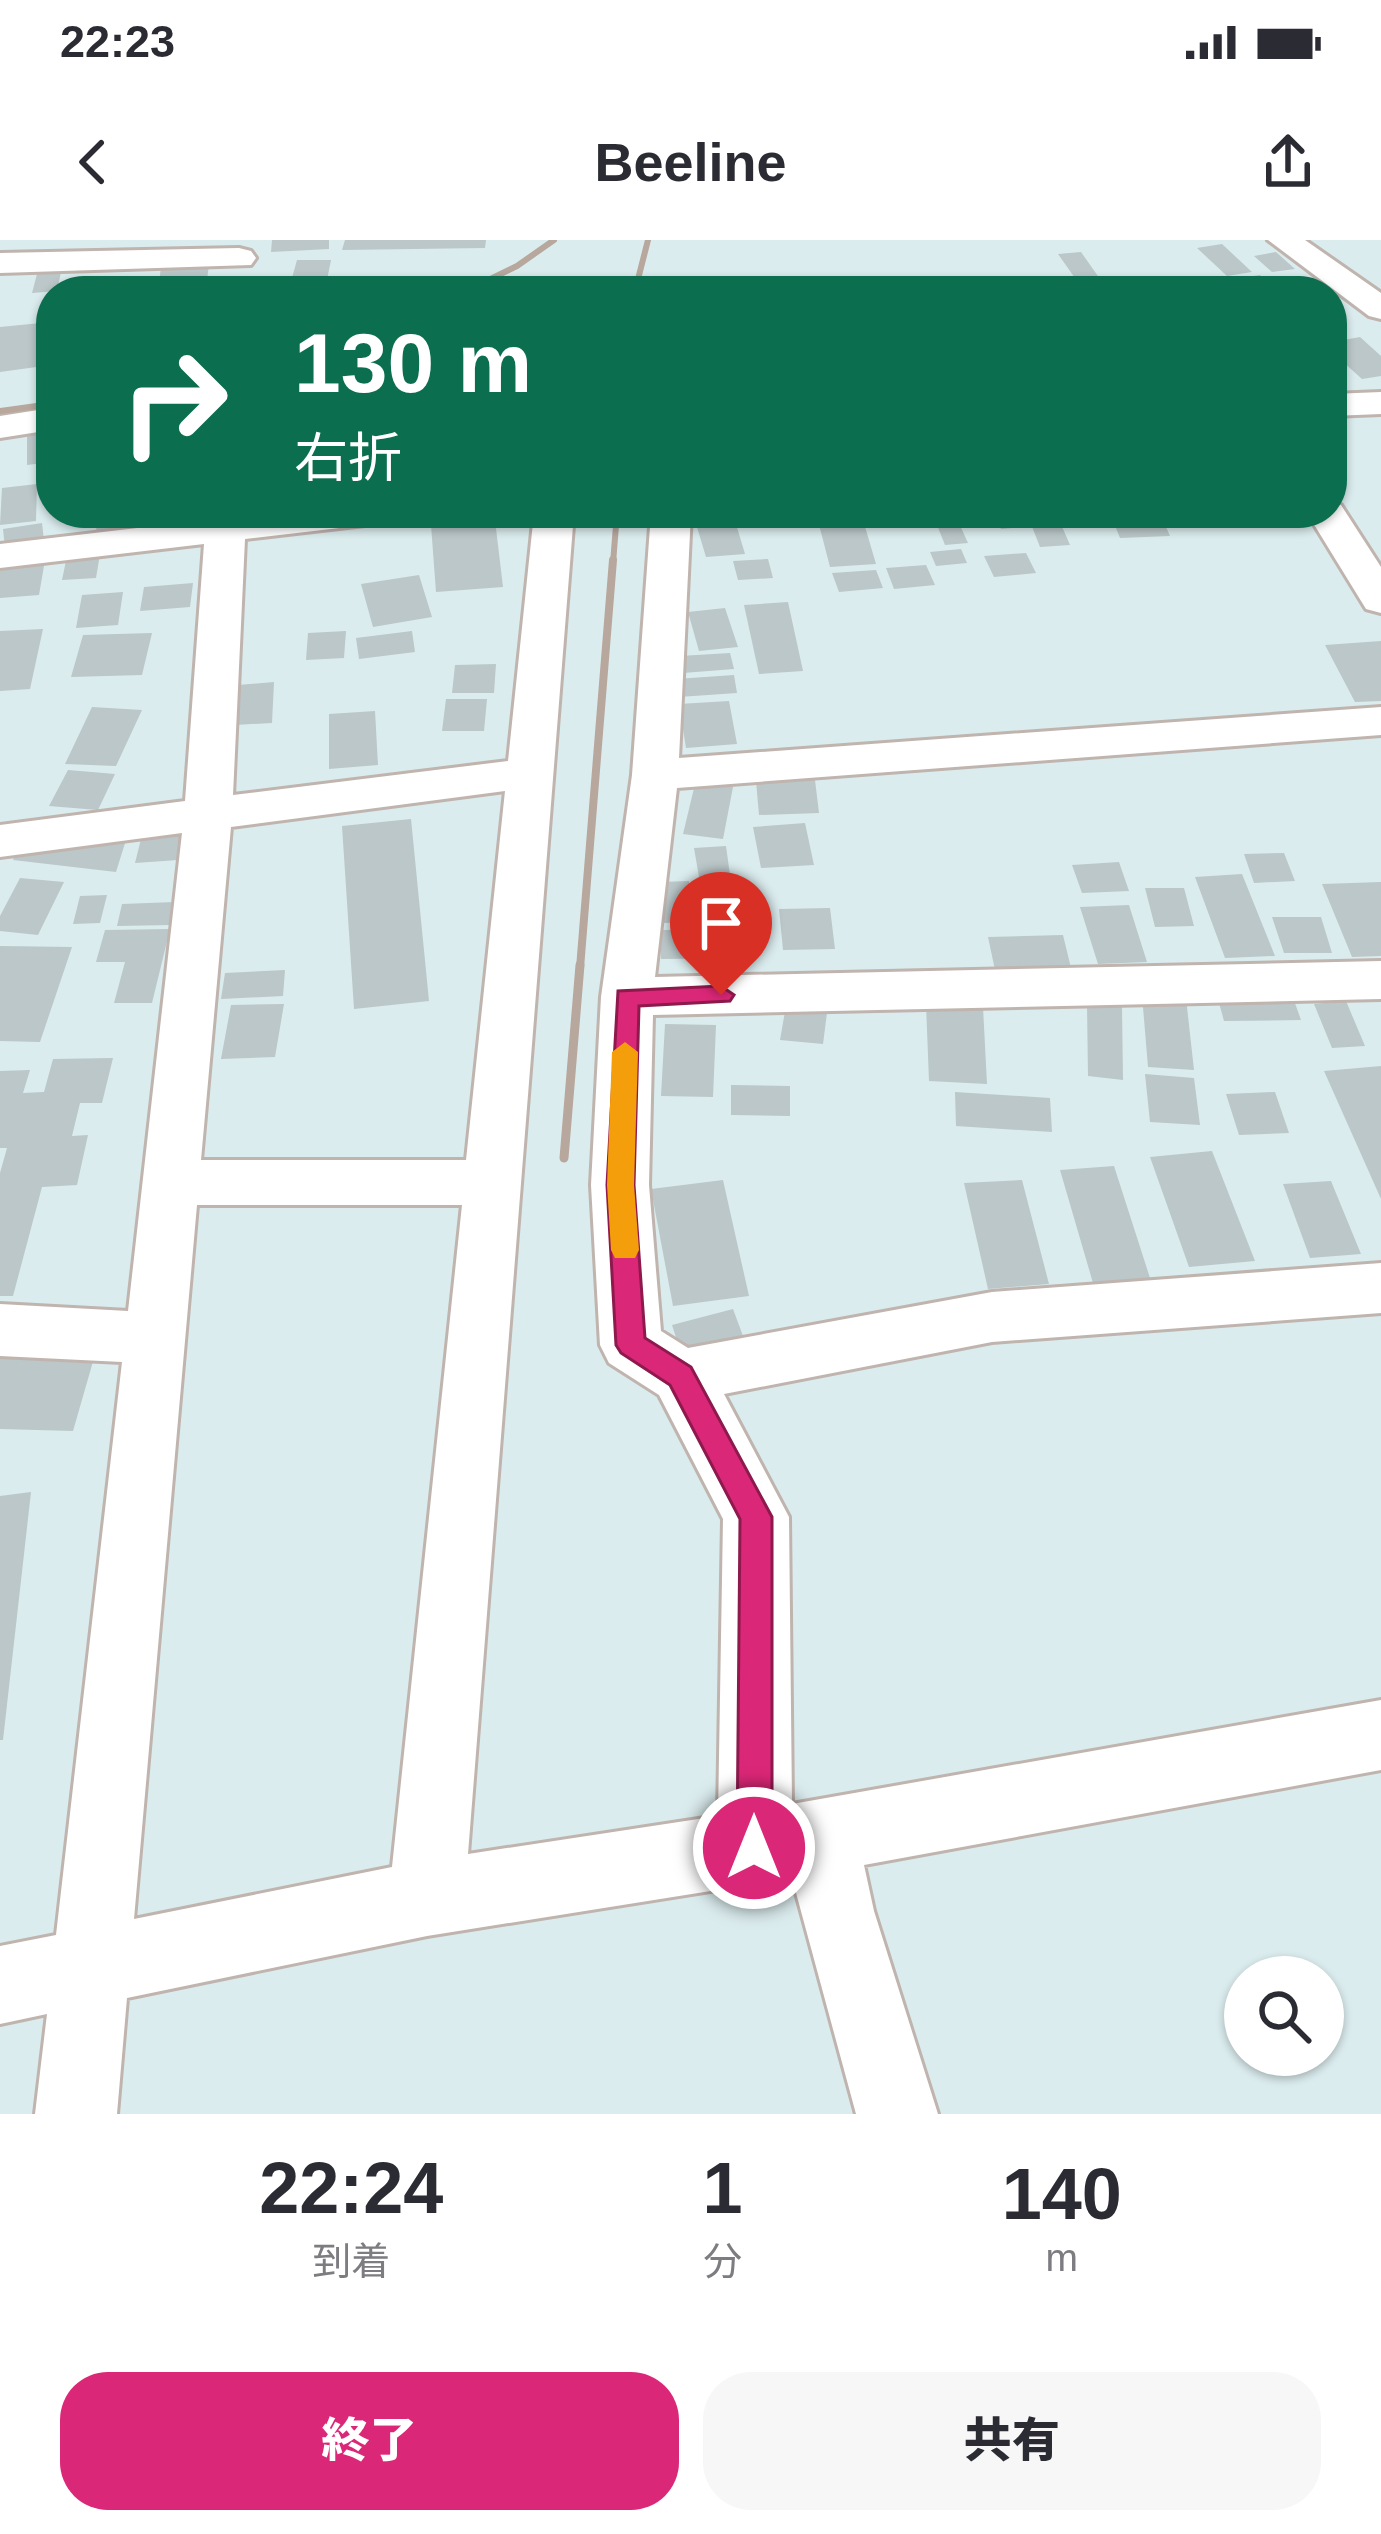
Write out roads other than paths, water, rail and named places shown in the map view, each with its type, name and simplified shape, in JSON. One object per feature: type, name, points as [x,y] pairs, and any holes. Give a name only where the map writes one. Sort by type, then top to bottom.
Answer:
[{"type":"street","points":[[1284,240],[1335,276]]},
{"type":"street","points":[[0,263],[238,263]]},
{"type":"street","points":[[1347,285],[1381,309]]},
{"type":"street","points":[[1347,404],[1381,403]]},
{"type":"street","points":[[0,427],[36,421]]},
{"type":"street","points":[[0,556],[180,528]]},
{"type":"street","points":[[76,2114],[208,817],[225,528]]},
{"type":"street","points":[[427,1898],[553,528]]},
{"type":"street","points":[[670,528],[656,775],[627,997],[620,1185],[631,1345],[680,1376],[756,1517],[788,1842],[842,1932],[897,2114]]},
{"type":"street","points":[[1336,528],[1381,600]]},
{"type":"street","points":[[656,775],[1381,721]]},
{"type":"street","points":[[0,842],[529,772]]},
{"type":"street","points":[[627,997],[1381,980]]},
{"type":"street","points":[[169,1182],[492,1183]]},
{"type":"street","points":[[680,1376],[992,1317],[1381,1288]]},
{"type":"street","points":[[0,1330],[155,1338]]},
{"type":"street","points":[[0,1985],[427,1898],[788,1842],[1381,1736]]},
{"type":"railway","points":[[497,276],[554,240]]},
{"type":"railway","points":[[639,276],[648,240]]},
{"type":"railway","points":[[0,411],[36,406]]},
{"type":"railway","points":[[613,563],[616,528]]},
{"type":"railway","points":[[580,968],[613,560]]},
{"type":"railway","points":[[564,1158],[580,965]]}]
